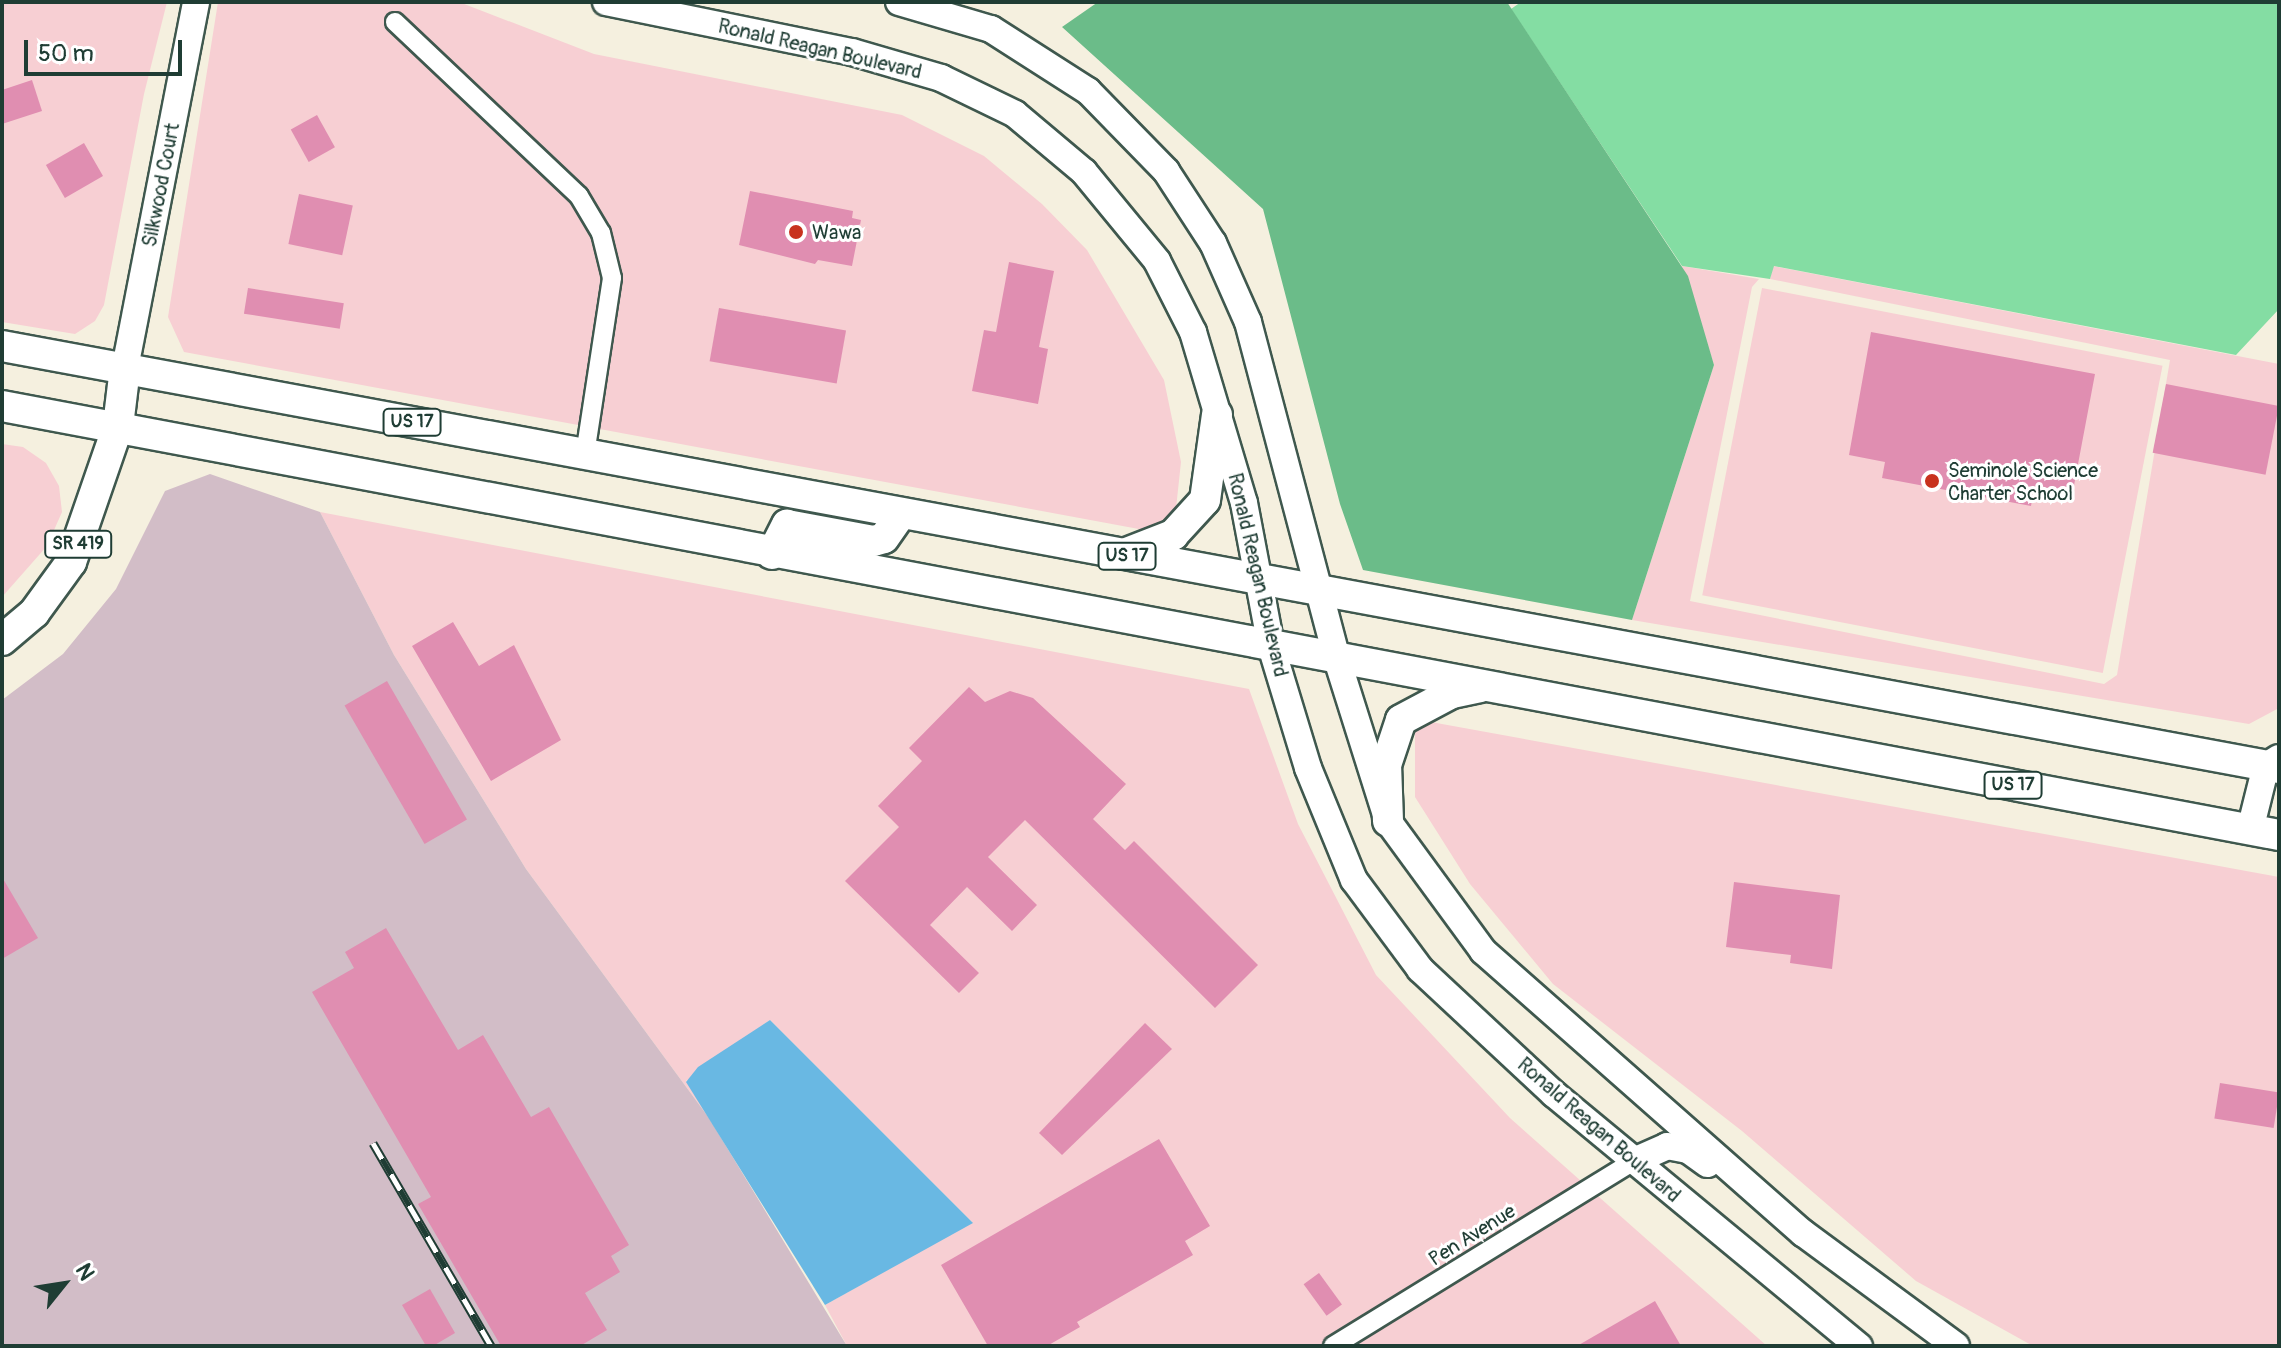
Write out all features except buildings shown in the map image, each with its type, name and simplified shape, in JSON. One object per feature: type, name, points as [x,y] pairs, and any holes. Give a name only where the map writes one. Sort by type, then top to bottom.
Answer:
[{"type":"main road","name":"Silkwood Court","points":[[125,368],[196,2]]},
{"type":"main road","name":"Ronald Reagan Boulevard","points":[[606,2],[904,67],[941,78],[1015,114],[1084,172],[1157,261],[1193,332],[1263,582],[1271,646],[1308,768],[1354,880],[1420,969],[1634,1161],[1859,1346]]},
{"type":"main road","points":[[899,2],[991,29],[1076,83],[1166,171],[1213,243],[1248,322],[1323,593],[1336,656],[1388,821],[1483,951],[1803,1233],[1956,1346]]},
{"type":"main road","name":"US 17","points":[[2,346],[1263,582],[2275,764]]},
{"type":"main road","name":"SR 419","points":[[2,640],[34,613],[71,562],[118,426],[125,368]]},
{"type":"main road","name":"US 17","points":[[2,406],[772,554],[1336,656],[2265,832]]},
{"type":"main road","points":[[1121,555],[1173,535],[1205,500],[1217,415]]},
{"type":"main road","points":[[772,554],[787,525],[874,541],[884,538],[901,514]]},
{"type":"main road","points":[[1388,821],[1386,765],[1401,720],[1452,693],[1486,685]]},
{"type":"main road","points":[[2265,832],[2275,764]]},
{"type":"main road","points":[[1634,1161],[1667,1146],[1688,1150],[1765,1212],[1803,1233]]},
{"type":"street","points":[[395,22],[579,196],[601,233],[612,278],[585,455]]},
{"type":"street","name":"Pen Avenue","points":[[1333,1346],[1361,1339],[1634,1161]]},
{"type":"shaded area","points":[[2,2],[167,2],[144,94],[104,305],[95,321],[75,334],[2,322]]},
{"type":"shaded area","points":[[218,2],[459,2],[594,54],[902,115],[984,156],[1042,204],[1087,250],[1164,380],[1181,462],[1175,518],[1155,532],[184,352],[168,317]]},
{"type":"shaded area","points":[[1682,266],[1759,279],[1752,287],[1690,601],[2104,684],[2117,675],[2170,360],[1770,279],[1773,266],[2279,364],[2279,708],[2249,724],[1632,620],[1714,365]]},
{"type":"shaded area","name":"Seminole Science Charter School","points":[[1762,288],[2163,366],[2103,673],[1702,595]]},
{"type":"shaded area","points":[[2,444],[23,447],[46,463],[59,486],[62,512],[47,546],[2,597]]},
{"type":"shaded area","points":[[210,474],[320,512],[394,655],[526,869],[709,1118],[847,1346],[2,1346],[2,700],[63,654],[116,589],[165,491]]},
{"type":"shaded area","points":[[320,512],[1249,689],[1298,824],[1376,975],[1510,1118],[1767,1346],[847,1346],[825,1305],[972,1222],[770,1020],[686,1081],[709,1118],[526,869],[394,655]]},
{"type":"shaded area","points":[[1420,720],[2279,877],[2279,1346],[2033,1346],[1916,1281],[1742,1131],[1553,984],[1470,884],[1415,797],[1415,724]]},
{"type":"green space","points":[[1098,2],[1507,2],[1688,276],[1714,365],[1632,620],[1363,570],[1340,504],[1263,209],[1062,27]]},
{"type":"green space","points":[[1521,2],[2279,2],[2279,309],[2236,355],[1774,266],[1770,279],[1682,266],[1511,9]]},
{"type":"water","points":[[770,1020],[973,1223],[825,1305],[686,1082],[698,1067]]},
{"type":"railway","points":[[373,1143],[491,1346]]},
{"type":"place","name":"Wawa","points":[[796,232]]},
{"type":"place","name":"Seminole Science Charter School","points":[[1932,481]]}]
